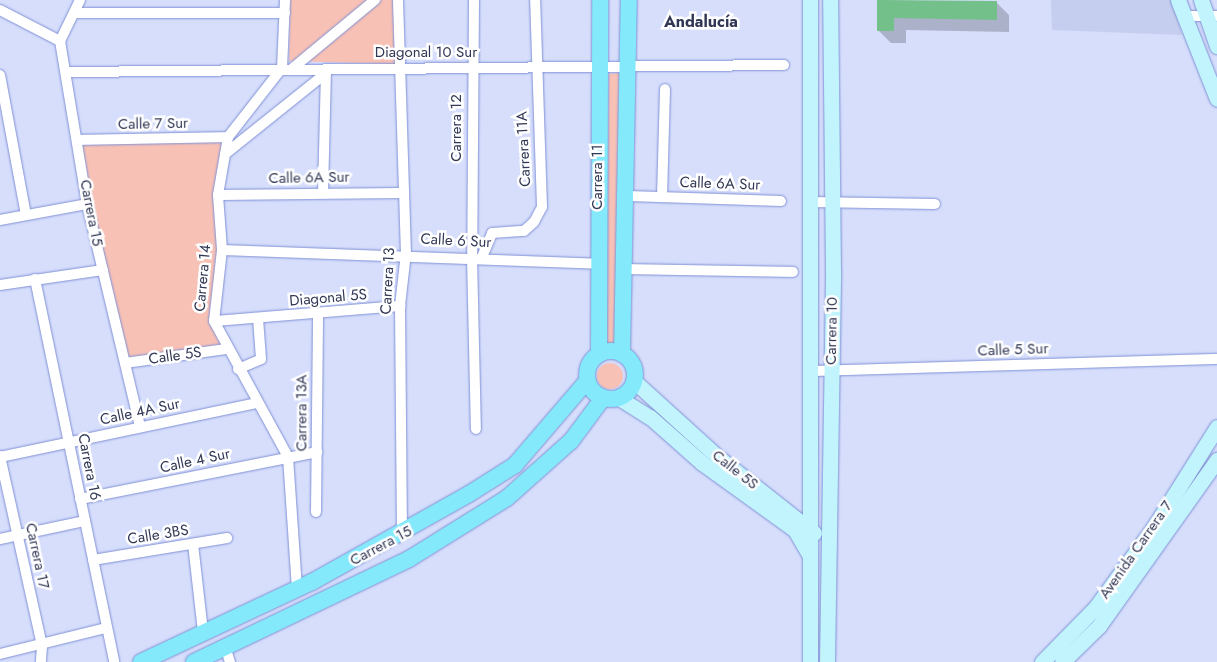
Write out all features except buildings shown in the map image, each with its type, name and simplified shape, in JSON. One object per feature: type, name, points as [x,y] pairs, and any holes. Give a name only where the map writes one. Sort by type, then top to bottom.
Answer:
[{"type":"main road","name":"Carrera 11","points":[[599,354],[598,67],[600,0]]},
{"type":"main road","name":"Carrera 11","points":[[622,354],[627,269],[629,0]]},
{"type":"main road","name":"Carrera 10","points":[[810,0],[810,662]]},
{"type":"main road","name":"Carrera 10","points":[[827,662],[832,202],[830,0]]},
{"type":"main road","points":[[1178,0],[1217,99]]},
{"type":"main road","points":[[1208,10],[1217,46]]},
{"type":"main road","points":[[599,354],[622,354],[633,366],[634,381],[611,398],[588,381],[588,366],[599,354]]},
{"type":"main road","name":"Carrera 15","points":[[141,662],[297,589],[402,535],[515,465],[588,381]]},
{"type":"main road","name":"Calle 5S","points":[[634,381],[711,451],[811,529],[820,539],[827,564]]},
{"type":"main road","name":"Carrera 15","points":[[194,662],[408,559],[506,498],[571,441],[611,398]]},
{"type":"main road","name":"Calle 5S","points":[[611,398],[795,530],[811,559]]},
{"type":"main road","name":"Avenida Carrera 7","points":[[1042,662],[1096,608],[1154,527],[1217,427]]},
{"type":"main road","name":"Avenida Carrera 7","points":[[1062,662],[1099,626],[1217,460]]},
{"type":"street","points":[[0,10],[60,41],[80,0]]},
{"type":"street","points":[[282,68],[286,0]]},
{"type":"street","points":[[293,68],[375,0]]},
{"type":"street","name":"Carrera 13","points":[[398,0],[401,193],[406,253],[400,306],[402,535]]},
{"type":"street","name":"Carrera 12","points":[[474,0],[472,68],[477,257],[476,429]]},
{"type":"street","name":"Carrera 11A","points":[[477,257],[492,233],[524,231],[534,222],[542,207],[535,68],[536,0]]},
{"type":"street","points":[[1184,16],[1208,10]]},
{"type":"street","points":[[74,13],[285,13]]},
{"type":"street","name":"Carrera 15","points":[[60,41],[68,72],[87,204],[140,427]]},
{"type":"street","name":"Diagonal 10 Sur","points":[[68,72],[282,68],[326,70],[784,65]]},
{"type":"street","name":"Carrera 14","points":[[282,68],[228,137],[218,195],[222,250],[214,321],[226,349],[288,456],[297,589]]},
{"type":"street","points":[[225,154],[326,70]]},
{"type":"street","points":[[323,193],[326,70]]},
{"type":"street","points":[[0,75],[26,215]]},
{"type":"street","points":[[662,197],[665,89]]},
{"type":"street","name":"Calle 7 Sur","points":[[78,140],[228,137]]},
{"type":"street","name":"Calle 6A Sur","points":[[218,195],[401,193]]},
{"type":"street","name":"Calle 6A Sur","points":[[628,196],[781,201]]},
{"type":"street","points":[[810,202],[935,204]]},
{"type":"street","points":[[0,220],[87,204]]},
{"type":"street","name":"Calle 6 Sur","points":[[222,250],[406,253],[598,264]]},
{"type":"street","points":[[627,269],[793,272]]},
{"type":"street","points":[[0,285],[103,270]]},
{"type":"street","name":"Carrera 16","points":[[35,279],[114,662]]},
{"type":"street","name":"Diagonal 5S","points":[[258,318],[400,306]]},
{"type":"street","name":"Carrera 13A","points":[[316,512],[318,314]]},
{"type":"street","points":[[214,321],[258,318],[261,359],[238,369]]},
{"type":"street","name":"Calle 5S","points":[[125,363],[226,349]]},
{"type":"street","name":"Calle 5 Sur","points":[[810,372],[1217,359]]},
{"type":"street","name":"Calle 4A Sur","points":[[0,456],[257,403]]},
{"type":"street","name":"Calle 4 Sur","points":[[80,500],[288,456],[317,452]]},
{"type":"street","name":"Carrera 17","points":[[0,456],[42,646],[41,662]]},
{"type":"street","points":[[0,539],[85,520]]},
{"type":"street","name":"Calle 3BS","points":[[94,560],[227,538]]},
{"type":"street","points":[[193,544],[202,632]]},
{"type":"street","points":[[0,654],[42,646],[106,628]]},
{"type":"street","points":[[225,646],[230,662]]},
{"type":"shaded area","points":[[290,0],[394,0],[395,64],[289,61]]},
{"type":"shaded area","points":[[1051,0],[1171,0],[1182,35],[1052,30]]},
{"type":"shaded area","points":[[619,73],[616,342],[618,347],[606,346],[609,74]]},
{"type":"shaded area","points":[[228,137],[218,195],[222,250],[214,321],[226,349],[125,363],[78,140]]},
{"type":"shaded area","points":[[610,363],[619,367],[623,376],[619,385],[610,389],[601,385],[597,376],[601,367]]},
{"type":"district","name":"Andalucía","points":[[701,22]]}]
